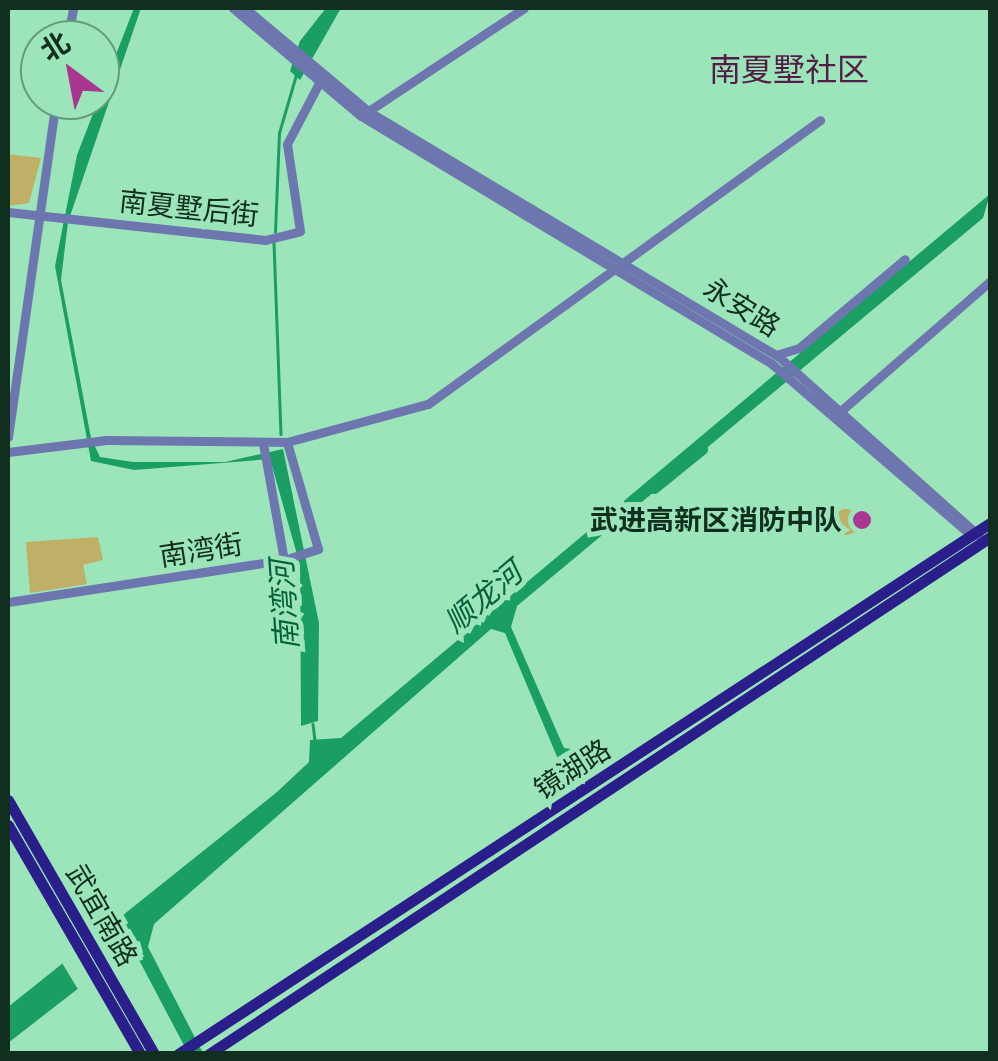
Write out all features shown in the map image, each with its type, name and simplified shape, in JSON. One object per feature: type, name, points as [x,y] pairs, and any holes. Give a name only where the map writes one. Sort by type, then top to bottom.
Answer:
[{"type":"main road","name":"镜湖路","points":[[209,1054],[980,537],[990,523]]},
{"type":"main road","name":"镜湖路","points":[[179,1053],[980,537]]},
{"type":"main road","name":"武宜南路","points":[[8,800],[78,938]]},
{"type":"main road","name":"武宜南路","points":[[8,825],[78,938],[140,1054]]},
{"type":"main road","name":"武宜南路","points":[[95,968],[154,1054]]},
{"type":"street","name":"永安路","points":[[233,8],[296,57]]},
{"type":"street","name":"永安路","points":[[245,8],[315,75],[364,114],[622,264],[776,359],[799,378]]},
{"type":"street","points":[[364,114],[524,8]]},
{"type":"street","name":"永安路","points":[[315,75],[364,114]]},
{"type":"street","name":"南夏墅后街","points":[[38,208],[74,218],[265,240],[300,231],[286,144],[315,75]]},
{"type":"street","points":[[8,437],[53,120]]},
{"type":"street","points":[[8,452],[106,440],[263,446],[442,398],[820,120]]},
{"type":"street","points":[[8,212],[38,208]]},
{"type":"street","points":[[776,359],[799,348],[906,259]]},
{"type":"street","points":[[842,409],[990,281]]},
{"type":"street","points":[[799,378],[842,409],[980,537]]},
{"type":"street","points":[[799,378],[980,537]]},
{"type":"street","points":[[287,442],[314,554],[288,559]]},
{"type":"street","name":"南湾街","points":[[8,602],[288,559],[263,446]]},
{"type":"shaded area","points":[[134,8],[141,8],[120,70],[120,44]]},
{"type":"shaded area","points":[[326,8],[341,8],[300,80],[290,71],[300,41]]},
{"type":"shaded area","points":[[91,120],[103,120],[68,222],[61,280],[91,438],[100,457],[133,462],[225,462],[283,449],[319,623],[318,721],[301,726],[300,565],[270,459],[134,470],[91,461],[55,266],[77,155]]},
{"type":"shaded area","points":[[8,154],[41,158],[29,203],[8,206]]},
{"type":"shaded area","points":[[990,194],[983,218],[517,606],[511,627],[564,748],[600,753],[572,768],[558,759],[505,633],[491,629],[154,924],[148,947],[203,1053],[188,1053],[138,958],[124,953],[8,1043],[8,1007],[277,792],[309,762],[310,740],[341,738]]},
{"type":"shaded area","points":[[846,509],[855,513],[859,522],[855,531],[846,535],[837,531],[833,522],[837,513]]},
{"type":"shaded area","points":[[98,537],[103,560],[83,565],[87,584],[30,593],[26,542]]},
{"type":"pier","points":[[99,927],[118,959],[79,991],[59,958]]},
{"type":"waterway","name":"南湾河","points":[[275,232],[279,133],[296,75]]},
{"type":"waterway","name":"南湾河","points":[[274,243],[281,434]]},
{"type":"waterway","name":"顺龙河","points":[[654,488],[702,449]]},
{"type":"waterway","name":"南湾河","points":[[313,724],[315,740]]},
{"type":"place","name":"武进高新区消防中队","points":[[862,520]]},
{"type":"district","name":"南夏墅社区","points":[[789,70]]}]
